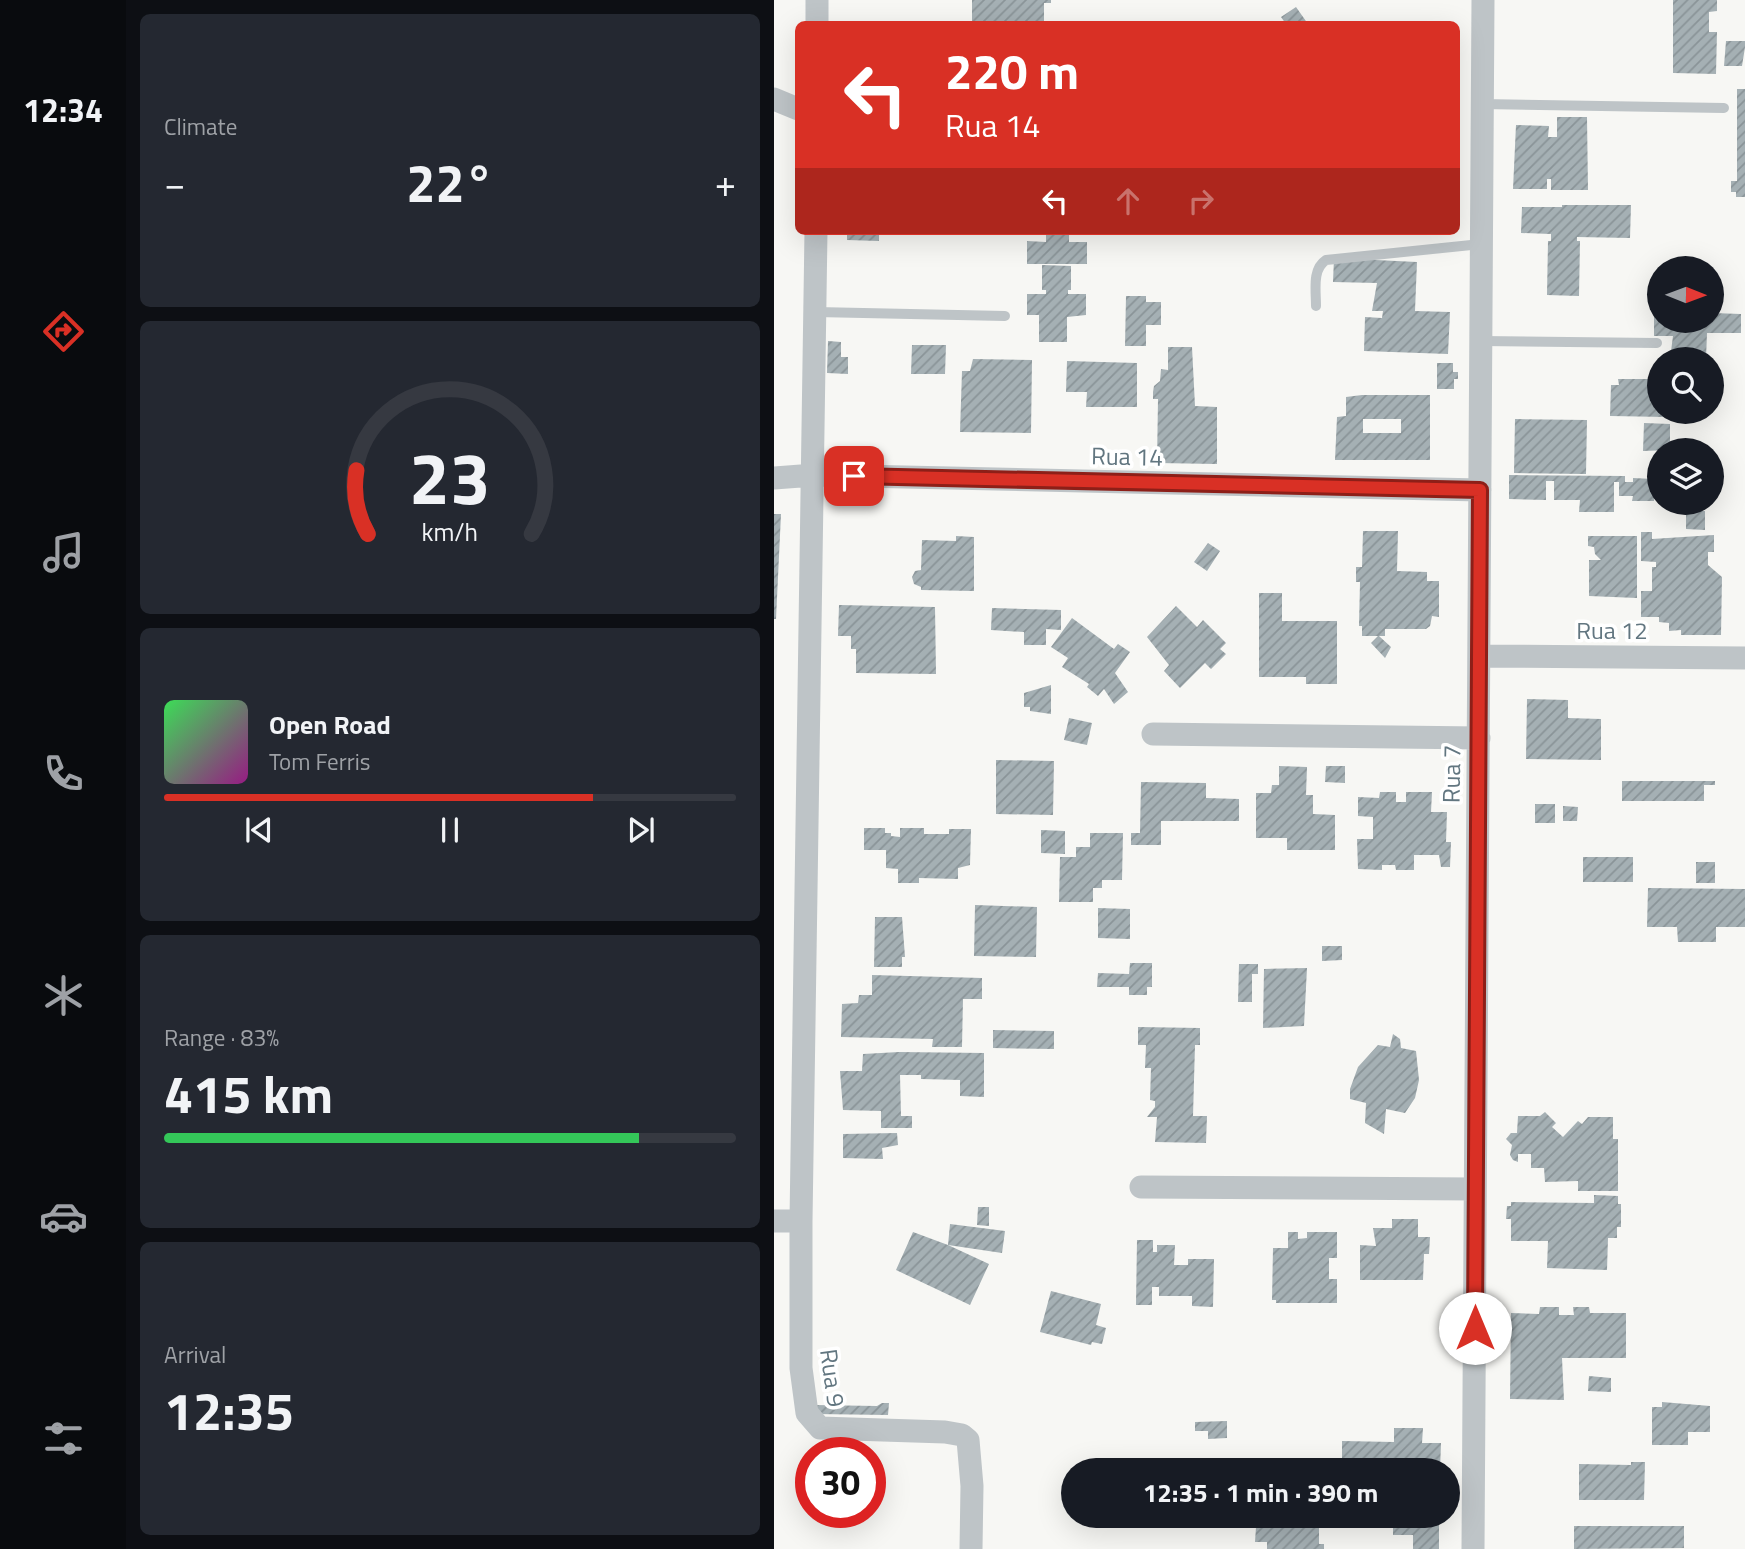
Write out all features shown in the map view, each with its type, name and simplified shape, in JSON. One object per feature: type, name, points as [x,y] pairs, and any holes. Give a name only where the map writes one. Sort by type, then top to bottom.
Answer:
[{"type":"street","points":[[817,0],[817,21]]},
{"type":"street","name":"Rua 7","points":[[1473,1549],[1483,0]]},
{"type":"street","points":[[774,99],[795,108]]},
{"type":"street","name":"Rua 9","points":[[816,235],[801,1368],[807,1413],[820,1428],[945,1432],[962,1435],[968,1440],[971,1453],[971,1549]]},
{"type":"street","name":"Rua 14","points":[[774,478],[814,475],[1480,490]]},
{"type":"street","name":"Rua 12","points":[[1479,656],[1745,658]]},
{"type":"street","points":[[1153,734],[1479,738]]},
{"type":"street","points":[[1141,1187],[1475,1189]]},
{"type":"street","points":[[774,1221],[801,1221]]},
{"type":"lane","points":[[1482,104],[1724,108]]},
{"type":"lane","points":[[1316,306],[1316,271],[1319,264],[1326,260],[1481,244]]},
{"type":"lane","points":[[816,312],[1005,316]]},
{"type":"lane","points":[[1481,341],[1657,343]]},
{"type":"building","points":[[972,0],[1051,0],[1051,3],[1044,3],[1044,21],[972,21]]},
{"type":"building","points":[[1673,0],[1717,0],[1717,11],[1709,12],[1709,32],[1717,32],[1716,74],[1673,73]]},
{"type":"building","points":[[1296,7],[1306,21],[1284,21],[1281,17]]},
{"type":"building","points":[[1726,41],[1746,41],[1742,66],[1724,66]]},
{"type":"building","points":[[1737,89],[1746,89],[1746,197],[1736,197],[1736,192],[1731,192],[1731,181],[1737,181]]},
{"type":"building","points":[[1557,117],[1587,117],[1588,190],[1551,190],[1551,179],[1547,179],[1547,189],[1513,189],[1516,125],[1549,126],[1548,137],[1557,137]]},
{"type":"building","points":[[1631,205],[1630,238],[1577,237],[1577,241],[1580,241],[1579,296],[1547,295],[1548,241],[1551,241],[1551,234],[1521,233],[1522,207]]},
{"type":"building","points":[[847,235],[879,235],[879,241],[847,240]]},
{"type":"building","points":[[1046,235],[1069,235],[1069,242],[1087,242],[1087,264],[1027,264],[1027,241],[1046,242]]},
{"type":"building","points":[[1334,258],[1417,262],[1415,311],[1450,312],[1448,354],[1364,351],[1365,317],[1382,318],[1383,311],[1372,311],[1377,283],[1333,282]]},
{"type":"building","points":[[1042,265],[1071,266],[1071,290],[1068,290],[1068,294],[1086,294],[1086,315],[1067,317],[1067,342],[1039,342],[1039,315],[1027,315],[1027,294],[1046,294],[1046,290],[1042,290]]},
{"type":"building","points":[[1126,296],[1146,296],[1146,302],[1161,302],[1161,325],[1146,325],[1146,346],[1125,346]]},
{"type":"building","points":[[1724,313],[1741,314],[1741,333],[1724,333]]},
{"type":"building","points":[[1654,333],[1707,333],[1706,347],[1672,347],[1673,336],[1654,336]]},
{"type":"building","points":[[828,341],[841,342],[841,357],[848,357],[848,374],[827,373]]},
{"type":"building","points":[[912,345],[946,345],[945,374],[911,374]]},
{"type":"building","points":[[1168,347],[1192,347],[1195,406],[1217,407],[1217,464],[1157,463],[1158,399],[1153,399],[1153,392],[1154,386],[1160,381],[1161,369],[1168,370]]},
{"type":"building","points":[[973,359],[1032,360],[1031,433],[960,432],[962,371],[970,371]]},
{"type":"building","points":[[1067,361],[1137,363],[1137,407],[1086,407],[1087,392],[1066,392]]},
{"type":"building","points":[[1437,363],[1453,363],[1453,372],[1458,372],[1458,379],[1454,379],[1454,389],[1437,389]]},
{"type":"building","points":[[1618,379],[1647,379],[1647,417],[1610,416],[1611,385],[1619,385]]},
{"type":"building","points":[[1430,395],[1430,460],[1335,460],[1337,417],[1346,416],[1346,397]],"holes":[[[1363,419],[1401,419],[1401,433],[1363,433]]]},
{"type":"building","points":[[1515,419],[1587,420],[1586,474],[1514,473]]},
{"type":"building","points":[[1644,423],[1670,424],[1670,438],[1647,438],[1647,451],[1643,451]]},
{"type":"building","points":[[1509,475],[1625,476],[1625,482],[1633,482],[1633,478],[1647,479],[1647,501],[1632,501],[1633,496],[1619,496],[1619,482],[1614,482],[1614,512],[1579,512],[1580,500],[1554,500],[1554,481],[1546,481],[1546,500],[1509,499]]},
{"type":"building","points":[[774,514],[781,514],[776,619],[774,619]]},
{"type":"building","points":[[1686,515],[1705,515],[1705,530],[1686,529]]},
{"type":"building","points":[[1363,531],[1398,531],[1397,571],[1427,572],[1427,581],[1439,581],[1439,617],[1432,616],[1430,626],[1426,629],[1385,629],[1385,636],[1379,636],[1391,647],[1385,658],[1371,643],[1378,636],[1362,636],[1362,626],[1359,626],[1360,582],[1356,582],[1356,567],[1362,567]]},
{"type":"building","points":[[1641,532],[1652,532],[1652,539],[1714,535],[1714,552],[1708,552],[1708,565],[1722,577],[1721,635],[1681,635],[1681,630],[1669,631],[1669,623],[1659,622],[1659,617],[1641,617],[1641,591],[1652,591],[1652,567],[1656,567],[1656,562],[1641,561]]},
{"type":"building","points":[[956,536],[974,537],[974,591],[921,590],[921,587],[914,584],[912,577],[915,571],[921,570],[922,540],[956,541]]},
{"type":"building","points":[[1588,536],[1637,536],[1637,598],[1589,596],[1589,560],[1601,560],[1595,554],[1594,547],[1588,546]]},
{"type":"building","points":[[1208,543],[1220,551],[1207,571],[1194,562]]},
{"type":"building","points":[[1259,593],[1282,593],[1282,621],[1337,621],[1337,684],[1306,684],[1306,677],[1259,677]]},
{"type":"building","points":[[839,605],[935,607],[936,674],[856,673],[856,649],[851,649],[851,636],[838,636]]},
{"type":"building","points":[[1176,606],[1197,627],[1203,620],[1226,643],[1220,649],[1226,654],[1211,669],[1205,663],[1180,688],[1164,671],[1169,665],[1147,637]]},
{"type":"building","points":[[992,608],[1061,610],[1061,630],[1046,629],[1046,645],[1024,645],[1024,632],[991,630]]},
{"type":"building","points":[[1072,618],[1114,649],[1118,644],[1130,652],[1115,673],[1128,692],[1114,704],[1104,689],[1098,696],[1087,687],[1089,684],[1062,667],[1068,658],[1051,647]]},
{"type":"building","points":[[1051,685],[1051,714],[1030,711],[1030,707],[1024,707],[1024,693]]},
{"type":"building","points":[[1527,699],[1568,700],[1568,718],[1601,719],[1601,760],[1526,759]]},
{"type":"building","points":[[1069,718],[1092,723],[1087,745],[1064,740]]},
{"type":"building","points":[[996,760],[1054,761],[1053,815],[996,814]]},
{"type":"building","points":[[1279,766],[1307,767],[1306,795],[1313,795],[1313,814],[1335,815],[1335,850],[1287,850],[1287,838],[1256,838],[1256,793],[1271,793],[1272,785],[1279,785]]},
{"type":"building","points":[[1326,766],[1345,766],[1345,783],[1325,782]]},
{"type":"building","points":[[1622,781],[1715,781],[1715,785],[1704,785],[1704,801],[1622,801]]},
{"type":"building","points":[[1141,782],[1206,783],[1206,798],[1239,799],[1239,821],[1161,821],[1161,845],[1131,845],[1131,833],[1140,833]]},
{"type":"building","points":[[1380,792],[1396,792],[1396,802],[1406,802],[1406,792],[1432,792],[1431,812],[1447,812],[1446,842],[1451,842],[1450,867],[1441,867],[1439,855],[1414,855],[1414,870],[1396,870],[1395,865],[1382,865],[1382,870],[1358,869],[1357,839],[1373,839],[1373,817],[1358,816],[1358,797],[1379,798]]},
{"type":"building","points":[[1535,804],[1555,804],[1555,823],[1535,823]]},
{"type":"building","points":[[1563,806],[1578,807],[1577,821],[1563,821]]},
{"type":"building","points":[[864,828],[885,828],[885,833],[900,837],[900,828],[924,828],[924,834],[949,834],[949,829],[971,829],[970,865],[958,868],[958,879],[919,878],[919,883],[898,883],[898,869],[886,868],[886,850],[864,850]]},
{"type":"building","points":[[1041,830],[1065,831],[1065,854],[1041,853]]},
{"type":"building","points":[[1090,833],[1123,833],[1122,880],[1102,880],[1102,888],[1093,888],[1093,902],[1059,902],[1060,857],[1076,857],[1076,847],[1090,847]]},
{"type":"building","points":[[1583,857],[1633,857],[1633,882],[1583,882]]},
{"type":"building","points":[[1696,862],[1715,862],[1715,883],[1696,883]]},
{"type":"building","points":[[1648,888],[1746,889],[1746,927],[1716,927],[1716,942],[1678,942],[1677,927],[1647,927]]},
{"type":"building","points":[[975,905],[1037,907],[1036,957],[974,956]]},
{"type":"building","points":[[1098,908],[1130,909],[1130,939],[1098,938]]},
{"type":"building","points":[[875,917],[902,917],[905,957],[902,957],[902,967],[874,967]]},
{"type":"building","points":[[1322,946],[1342,946],[1342,960],[1322,961]]},
{"type":"building","points":[[1130,963],[1152,963],[1152,987],[1147,987],[1147,995],[1129,995],[1129,987],[1097,987],[1098,973],[1129,974]]},
{"type":"building","points":[[1239,964],[1258,964],[1258,974],[1252,974],[1252,1002],[1238,1002]]},
{"type":"building","points":[[1307,968],[1304,1026],[1263,1028],[1264,969]]},
{"type":"building","points":[[872,975],[982,978],[982,999],[963,999],[962,1047],[932,1047],[933,1039],[841,1037],[842,1004],[858,1003],[859,995],[872,995]]},
{"type":"building","points":[[1138,1027],[1200,1028],[1200,1045],[1195,1045],[1193,1116],[1207,1116],[1206,1143],[1155,1142],[1157,1117],[1147,1117],[1155,1107],[1155,1101],[1150,1100],[1151,1068],[1145,1068],[1146,1045],[1138,1045]]},
{"type":"building","points":[[993,1030],[1054,1031],[1054,1049],[993,1048]]},
{"type":"building","points":[[1393,1034],[1400,1039],[1401,1048],[1416,1051],[1419,1080],[1415,1098],[1405,1113],[1386,1109],[1384,1134],[1365,1123],[1366,1103],[1350,1099],[1350,1089],[1358,1067],[1378,1045],[1390,1047]]},
{"type":"building","points":[[984,1053],[984,1097],[960,1096],[960,1080],[921,1079],[921,1075],[900,1075],[901,1116],[912,1116],[912,1128],[881,1128],[881,1111],[843,1110],[840,1071],[862,1071],[863,1054]]},
{"type":"building","points":[[1545,1112],[1556,1123],[1552,1127],[1563,1137],[1578,1121],[1582,1124],[1588,1117],[1613,1117],[1613,1139],[1618,1139],[1618,1191],[1578,1191],[1578,1181],[1545,1182],[1544,1168],[1531,1168],[1531,1154],[1518,1154],[1518,1162],[1513,1160],[1510,1155],[1512,1145],[1506,1139],[1511,1133],[1517,1133],[1518,1116],[1540,1116]]},
{"type":"building","points":[[897,1133],[898,1145],[882,1148],[883,1159],[843,1158],[843,1134]]},
{"type":"building","points":[[1594,1195],[1618,1196],[1618,1204],[1621,1204],[1621,1227],[1617,1227],[1617,1238],[1608,1238],[1607,1270],[1547,1268],[1548,1241],[1511,1241],[1511,1219],[1506,1219],[1507,1206],[1511,1206],[1511,1202],[1594,1203]]},
{"type":"building","points":[[978,1207],[989,1207],[989,1226],[977,1225]]},
{"type":"building","points":[[1392,1219],[1418,1219],[1418,1237],[1430,1237],[1429,1254],[1424,1254],[1423,1280],[1360,1280],[1360,1245],[1376,1246],[1373,1228],[1392,1228]]},
{"type":"building","points":[[950,1224],[1005,1231],[1002,1253],[948,1245]]},
{"type":"building","points":[[913,1232],[989,1264],[970,1305],[896,1270]]},
{"type":"building","points":[[1288,1232],[1298,1232],[1298,1239],[1307,1238],[1307,1232],[1337,1232],[1337,1258],[1329,1258],[1329,1279],[1337,1279],[1337,1303],[1276,1303],[1276,1300],[1272,1300],[1273,1248],[1288,1248]]},
{"type":"building","points":[[1137,1240],[1153,1240],[1153,1252],[1157,1252],[1157,1245],[1175,1245],[1174,1265],[1188,1265],[1188,1259],[1214,1259],[1213,1307],[1192,1306],[1192,1296],[1159,1296],[1159,1287],[1152,1287],[1152,1305],[1136,1305]]},
{"type":"building","points":[[1051,1291],[1101,1304],[1096,1325],[1106,1328],[1102,1344],[1092,1342],[1091,1345],[1040,1332]]},
{"type":"building","points":[[1540,1307],[1559,1307],[1559,1315],[1574,1315],[1573,1307],[1589,1307],[1590,1313],[1626,1313],[1626,1358],[1562,1358],[1564,1400],[1510,1399],[1511,1313],[1539,1314]]},
{"type":"building","points":[[1589,1376],[1611,1378],[1611,1392],[1588,1391]]},
{"type":"building","points":[[1662,1402],[1710,1406],[1710,1432],[1688,1432],[1688,1445],[1652,1445],[1652,1407],[1662,1407]]},
{"type":"building","points":[[889,1403],[888,1415],[815,1414],[815,1405],[877,1406]]},
{"type":"building","points":[[1227,1421],[1227,1438],[1208,1439],[1208,1431],[1195,1431],[1195,1422]]},
{"type":"building","points":[[1394,1428],[1423,1428],[1422,1443],[1441,1443],[1440,1458],[1342,1458],[1342,1441],[1394,1442]]},
{"type":"building","points":[[1631,1462],[1645,1462],[1644,1500],[1579,1500],[1579,1464],[1631,1465]]},
{"type":"building","points":[[1574,1526],[1684,1526],[1684,1548],[1574,1549]]},
{"type":"building","points":[[1256,1528],[1319,1528],[1319,1544],[1324,1544],[1324,1549],[1267,1549],[1267,1542],[1255,1542]]},
{"type":"building","points":[[1393,1528],[1439,1528],[1439,1549],[1413,1549],[1413,1535],[1393,1535]]},
{"type":"route","points":[[854,476],[1480,490],[1475,1328]]}]
